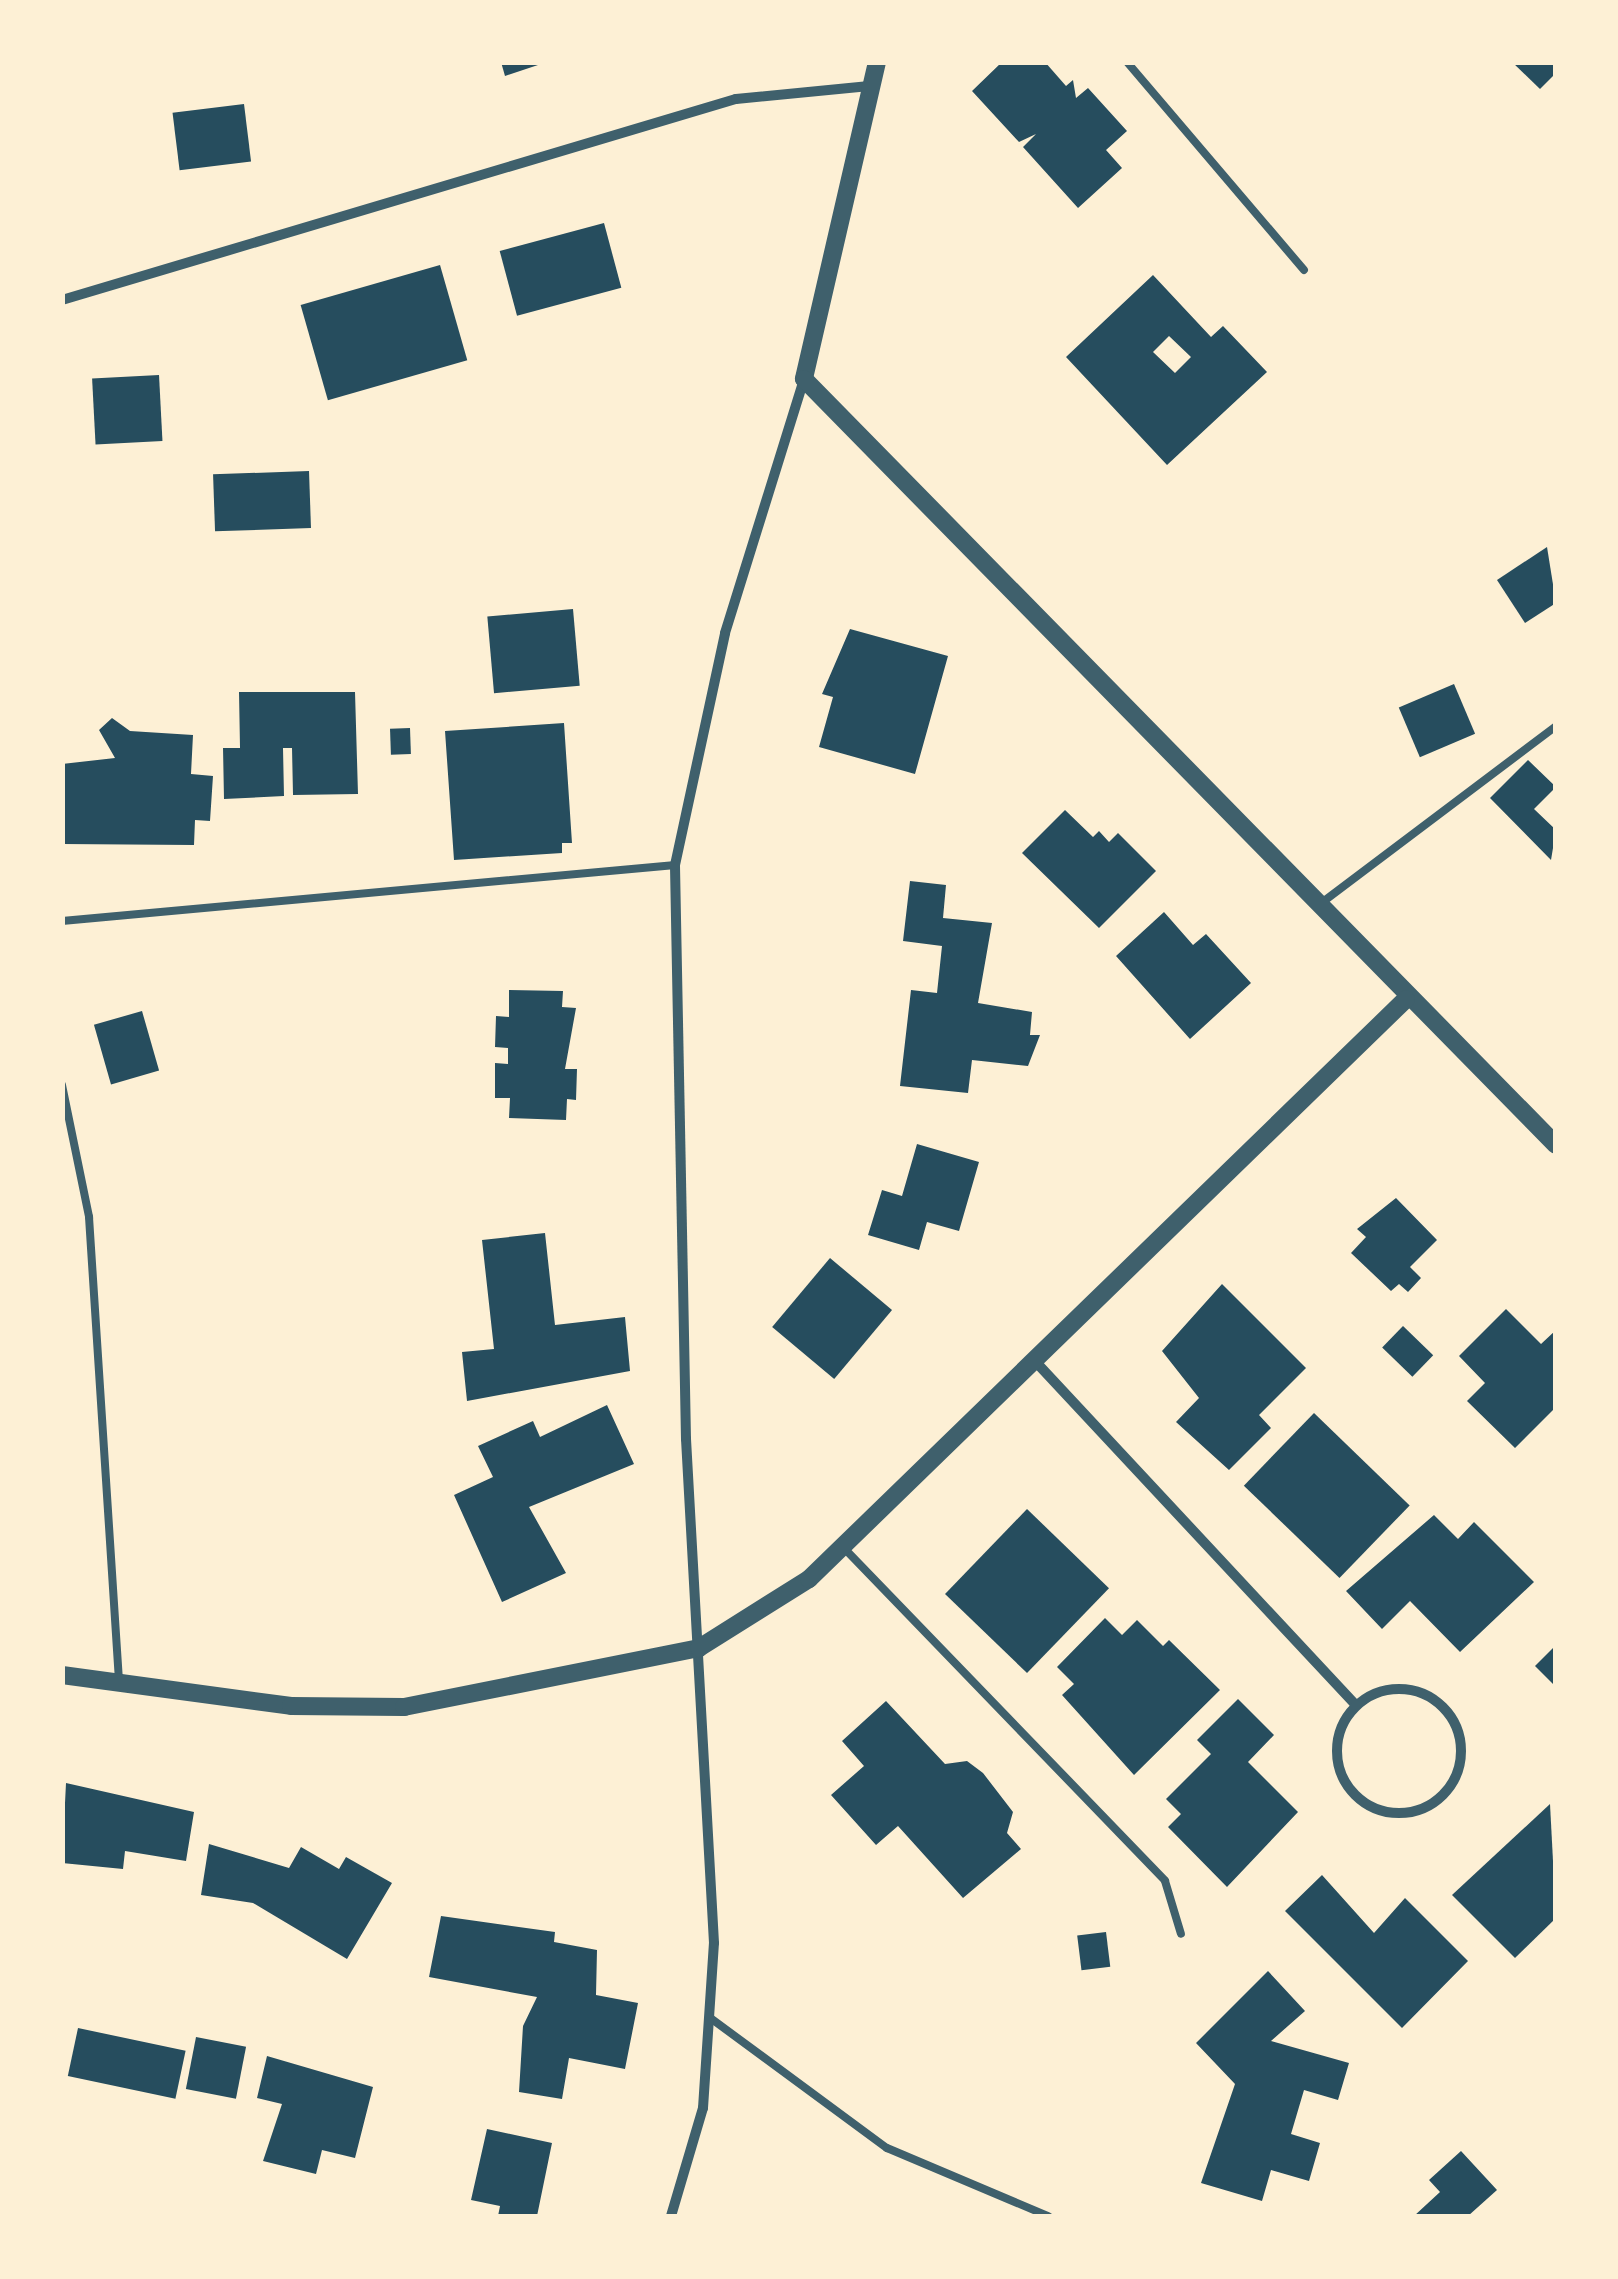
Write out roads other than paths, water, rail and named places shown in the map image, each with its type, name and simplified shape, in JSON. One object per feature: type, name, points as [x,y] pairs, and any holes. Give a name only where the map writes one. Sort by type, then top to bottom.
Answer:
[{"type":"street","points":[[671,2216],[703,2108],[714,1943],[699,1648],[675,865],[726,633],[804,379],[877,62]]},
{"type":"street","points":[[62,300],[736,99],[869,86]]},
{"type":"street","points":[[804,379],[1406,999],[1556,1145]]},
{"type":"street","points":[[62,1674],[291,1706],[404,1707],[699,1648],[782,1598],[842,1546],[1406,999]]},
{"type":"street","points":[[1034,1360],[1356,1705]]},
{"type":"street","points":[[1390,1689],[1444,1708],[1461,1742],[1442,1796],[1407,1813],[1353,1794],[1337,1759],[1356,1705],[1390,1689]]},
{"type":"lane","points":[[1128,62],[1304,270]]},
{"type":"lane","points":[[1316,907],[1556,726]]},
{"type":"lane","points":[[62,922],[675,865]]},
{"type":"lane","points":[[62,1085],[89,1217],[120,1681]]},
{"type":"lane","points":[[842,1546],[1165,1882],[1182,1934]]},
{"type":"lane","points":[[709,2016],[887,2148],[1048,2216]]}]
